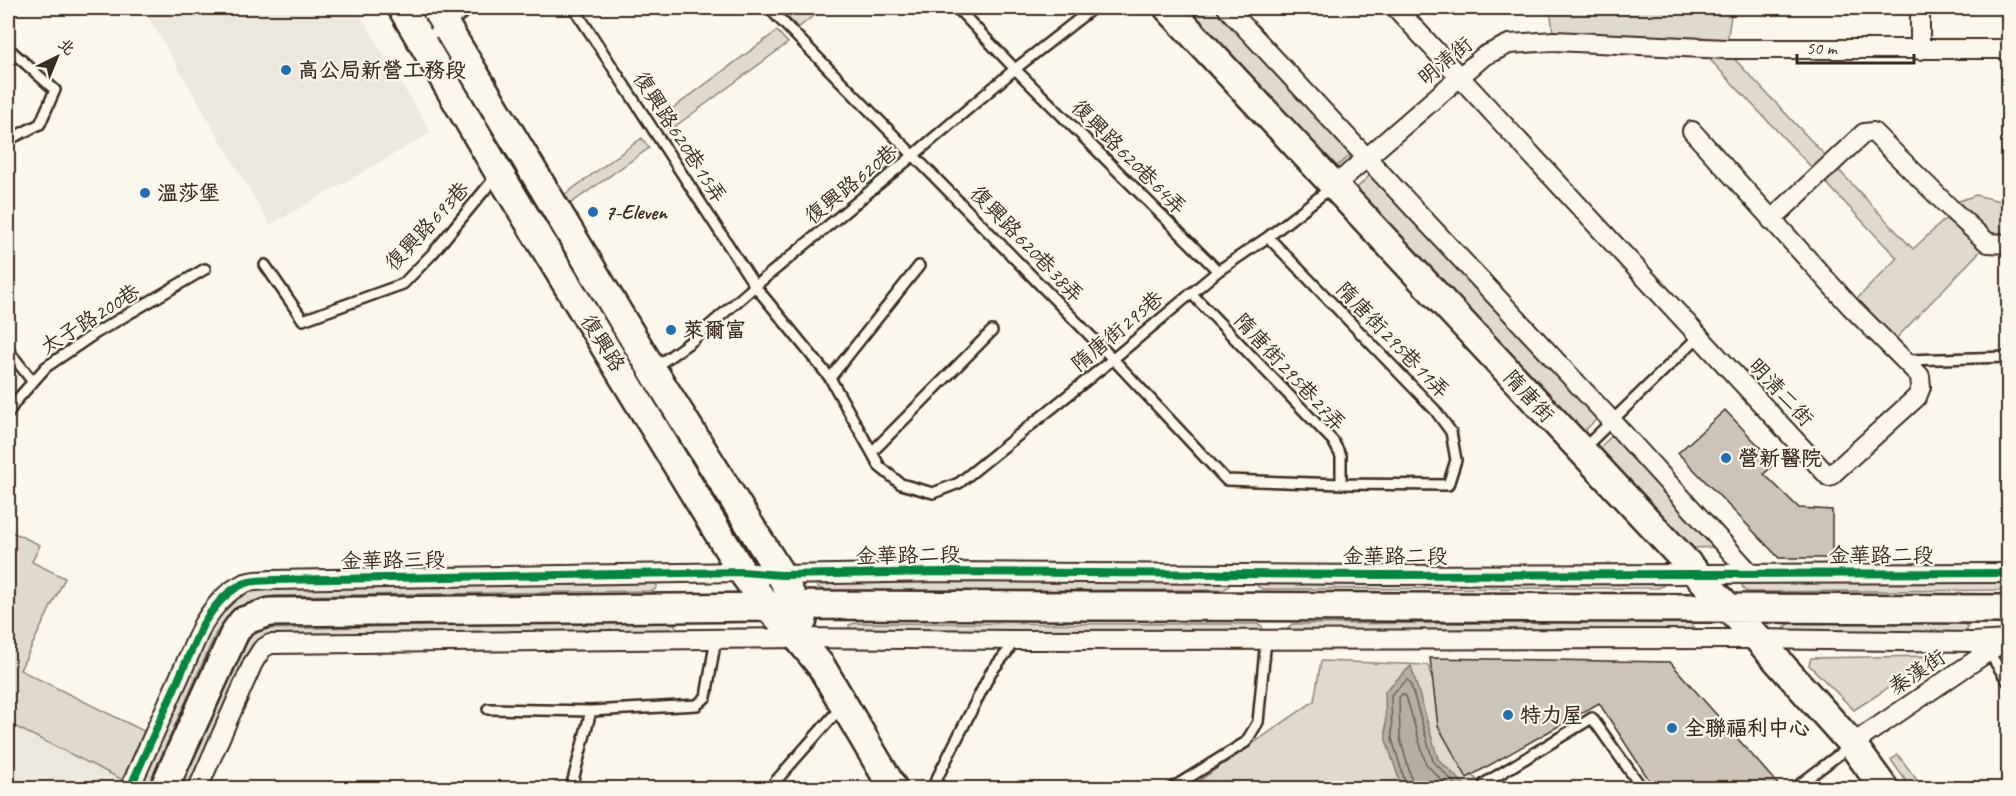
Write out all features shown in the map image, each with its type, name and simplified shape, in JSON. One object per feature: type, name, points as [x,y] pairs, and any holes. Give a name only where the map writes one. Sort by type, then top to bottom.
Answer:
[{"type":"street","name":"復興路","points":[[402,8],[499,173],[781,575],[795,605],[805,639],[893,789]]},
{"type":"street","name":"隋唐街","points":[[1168,8],[1758,639],[1852,744],[1884,789]]},
{"type":"street","name":"隋唐街","points":[[1227,8],[1612,421],[1751,574]]},
{"type":"street","name":"明清二街","points":[[1396,8],[1829,477],[1917,397],[1921,387],[1920,376],[1850,306],[1692,131]]},
{"type":"street","points":[[1920,8],[1920,50]]},
{"type":"street","name":"復興路","points":[[440,17],[640,376],[742,572],[768,607],[805,639]]},
{"type":"street","name":"明清街","points":[[1334,186],[1459,76],[1484,56],[1509,44],[1554,41],[1726,50],[2008,49]]},
{"type":"street","points":[[1771,220],[1864,133],[1874,132],[1988,243],[2008,243]]},
{"type":"street","name":"金華路三段","points":[[130,789],[203,624],[214,607],[245,583],[272,580],[742,572],[781,575]]},
{"type":"street","name":"金華路二段","points":[[781,575],[942,572],[2008,573]]},
{"type":"street","points":[[164,789],[235,632],[243,621],[270,612],[795,605],[2008,609]]},
{"type":"street","points":[[198,789],[253,663],[262,649],[270,644],[716,638],[1758,639],[1961,642],[2008,640]]},
{"type":"street","name":"秦漢街","points":[[1852,744],[1988,651],[2008,640]]},
{"type":"lane","points":[[421,41],[440,17],[471,8]]},
{"type":"lane","name":"復興路620巷15弄","points":[[574,8],[755,286],[830,378],[880,467],[901,484],[920,490]]},
{"type":"lane","name":"復興路620巷38弄","points":[[769,8],[1113,358],[1226,480],[1341,484]]},
{"type":"lane","name":"復興路620巷64弄","points":[[957,8],[1015,69],[1218,271]]},
{"type":"lane","name":"復興路620巷","points":[[640,376],[693,340],[1015,69],[1093,8]]},
{"type":"lane","points":[[8,48],[55,90],[40,124],[8,140]]},
{"type":"lane","name":"復興路693巷","points":[[265,265],[303,320],[403,284],[433,253],[499,173]]},
{"type":"lane","name":"隋唐街295巷","points":[[920,490],[933,494],[959,483],[1218,271],[1268,237],[1334,186]]},
{"type":"lane","name":"隋唐街295巷11弄","points":[[1268,237],[1436,410],[1451,432],[1456,460],[1448,484],[1341,484]]},
{"type":"lane","points":[[830,378],[920,266]]},
{"type":"lane","name":"太子路200巷","points":[[8,414],[15,402],[46,367],[96,333],[205,269]]},
{"type":"lane","name":"隋唐街295巷27弄","points":[[1191,293],[1333,441],[1341,456],[1341,484]]},
{"type":"lane","points":[[872,452],[992,331]]},
{"type":"lane","points":[[1581,452],[1698,337]]},
{"type":"lane","points":[[8,350],[33,382]]},
{"type":"lane","points":[[1903,360],[2008,357]]},
{"type":"lane","points":[[488,709],[591,711],[697,705],[706,697],[716,638]]},
{"type":"lane","points":[[1172,789],[1246,742],[1258,722],[1266,639]]},
{"type":"lane","points":[[932,789],[991,672],[1008,651],[1013,640]]},
{"type":"lane","points":[[1988,651],[2008,682]]},
{"type":"lane","points":[[778,789],[774,783],[844,704]]},
{"type":"lane","points":[[571,789],[591,711]]},
{"type":"lane","points":[[1485,783],[1592,718],[1642,789]]},
{"type":"lane","points":[[1795,789],[1852,744]]},
{"type":"shaded area","name":"高公局新營工務段","points":[[143,8],[356,8],[431,133],[270,225]]},
{"type":"shaded area","points":[[779,8],[823,8],[798,28]]},
{"type":"shaded area","points":[[1186,8],[1218,8],[1354,152],[1335,168]]},
{"type":"shaded area","points":[[1550,8],[1732,8],[1726,50],[1913,249],[1953,212],[1947,205],[1976,195],[2008,203],[2008,244],[1988,243],[1889,346],[1850,306],[1897,258],[1699,48],[1554,41]]},
{"type":"shaded area","points":[[777,31],[788,43],[669,131],[660,118]]},
{"type":"shaded area","points":[[642,138],[649,148],[570,204],[564,195]]},
{"type":"shaded area","points":[[1372,173],[1600,416],[1582,433],[1356,189]]},
{"type":"shaded area","points":[[1615,433],[1722,547],[1690,548],[1598,449]]},
{"type":"shaded area","points":[[8,530],[40,545],[32,562],[65,578],[20,670],[152,735],[129,783],[8,723]]},
{"type":"shaded area","points":[[2008,575],[2008,590],[1751,592],[1745,591],[1742,586],[1744,582]]},
{"type":"shaded area","points":[[819,578],[1228,582],[1229,586],[1223,590],[828,591],[816,585]]},
{"type":"shaded area","points":[[656,581],[657,587],[653,591],[275,596],[248,603],[235,611],[216,633],[147,788],[135,788],[219,610],[251,587]]},
{"type":"shaded area","points":[[1664,582],[1663,586],[1658,588],[1262,589],[1256,583]]},
{"type":"shaded area","points":[[670,621],[676,626],[676,633],[267,639],[192,788],[180,788],[244,645],[253,635],[264,629]]},
{"type":"shaded area","points":[[1688,622],[1695,628],[1695,632],[1289,633],[1288,628],[1292,624]]},
{"type":"shaded area","points":[[1793,622],[1962,622],[1968,628],[1965,634],[1787,634],[1784,630]]},
{"type":"shaded area","points":[[855,623],[1258,624],[1262,626],[1263,632],[850,632],[849,625]]},
{"type":"shaded area","points":[[1932,656],[1930,661],[1854,710],[1809,665],[1811,658]]},
{"type":"shaded area","points":[[1321,661],[1428,665],[1455,758],[1485,788],[1189,788],[1314,701]]},
{"type":"shaded area","points":[[8,723],[129,783],[126,788],[8,788]]},
{"type":"shaded area","points":[[1898,755],[1923,788],[1911,788],[1891,760]]},
{"type":"water","points":[[1411,666],[1438,759],[1468,788],[1402,788],[1386,740],[1385,691]]},
{"type":"building","points":[[1725,410],[1775,463],[1764,474],[1799,508],[1832,510],[1832,558],[1779,558],[1678,453]]},
{"type":"building","points":[[1430,658],[1670,662],[1782,789],[1655,789],[1599,703],[1467,778],[1438,726]]},
{"type":"cycle path","points":[[130,788],[203,624],[225,596],[237,587],[253,581],[742,572],[781,575],[942,572],[1378,575],[2008,573]]},
{"type":"place","name":"高公局新營工務段","points":[[286,70]]},
{"type":"place","name":"溫莎堡","points":[[145,193]]},
{"type":"place","name":"7-Eleven","points":[[593,212]]},
{"type":"place","name":"萊爾富","points":[[671,330]]},
{"type":"place","name":"營新醫院","points":[[1726,458]]},
{"type":"place","name":"特力屋","points":[[1508,715]]},
{"type":"place","name":"全聯福利中心","points":[[1672,728]]}]
